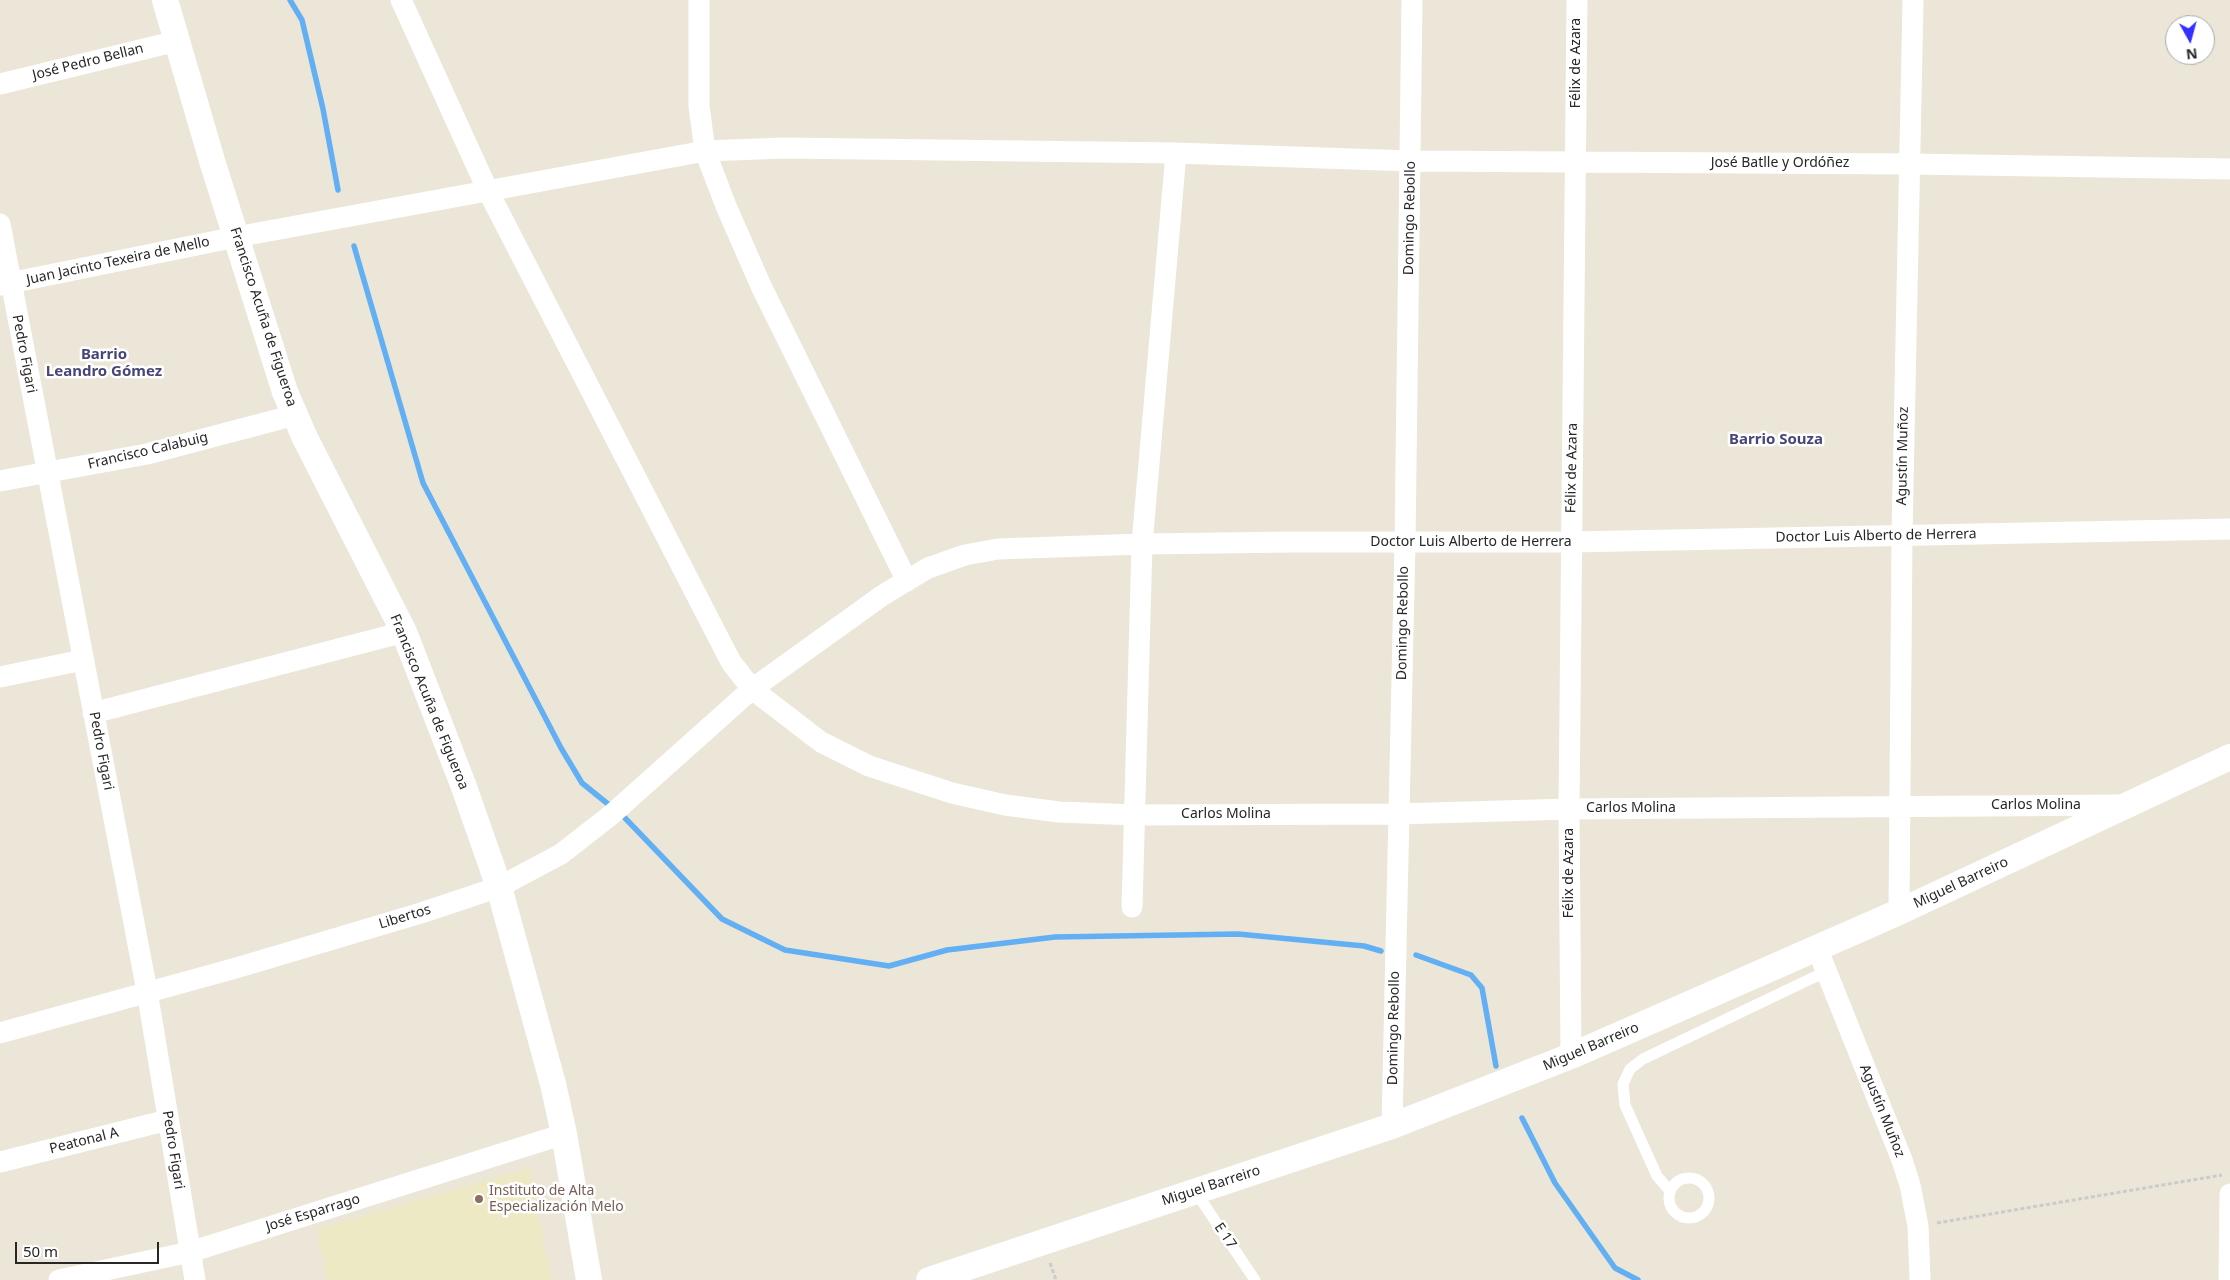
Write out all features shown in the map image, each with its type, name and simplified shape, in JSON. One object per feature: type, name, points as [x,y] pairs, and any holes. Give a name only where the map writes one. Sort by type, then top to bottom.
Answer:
[{"type":"street","name":"Francisco Acuña de Figueroa","points":[[165,0],[285,392],[381,590],[404,632],[464,787],[499,887],[564,1134],[588,1280]]},
{"type":"street","name":"Carlos Molina","points":[[401,0],[488,191],[732,662],[752,689],[821,742],[868,766],[952,793],[1005,804],[1059,812],[1135,815],[1398,814],[1569,809],[2128,805]]},
{"type":"street","points":[[699,0],[699,106],[705,151],[726,206],[761,286],[907,581]]},
{"type":"street","name":"Domingo Rebollo","points":[[1392,1126],[1405,543],[1412,0]]},
{"type":"street","name":"Félix de Azara","points":[[1571,1056],[1569,809],[1577,0]]},
{"type":"street","name":"Agustín Muñoz","points":[[1899,912],[1902,535],[1913,0]]},
{"type":"street","name":"José Pedro Bellan","points":[[0,84],[177,41]]},
{"type":"street","name":"José Batlle y Ordóñez","points":[[705,151],[784,148],[1176,154],[1330,160],[1909,164],[2230,169]]},
{"type":"street","name":"Juan Jacinto Texeira de Mello","points":[[6,284],[236,237],[705,151]]},
{"type":"street","points":[[1132,908],[1142,544],[1176,154]]},
{"type":"street","name":"Pedro Figari","points":[[0,224],[6,284],[47,473],[147,991],[195,1280]]},
{"type":"street","name":"Francisco Calabuig","points":[[0,481],[147,454],[295,415]]},
{"type":"street","name":"Doctor Luis Alberto de Herrera","points":[[752,689],[883,595],[928,568],[956,558],[998,549],[1142,544],[1571,542],[2230,529]]},
{"type":"street","points":[[93,713],[404,632]]},
{"type":"street","points":[[0,677],[83,660]]},
{"type":"street","name":"Libertos","points":[[0,1033],[236,968],[421,913],[499,887],[561,854],[604,821],[752,689]]},
{"type":"street","name":"Miguel Barreiro","points":[[936,1279],[1392,1126],[1822,960],[1899,912],[2230,757]]},
{"type":"street","name":"Agustín Muñoz","points":[[1822,960],[1902,1160],[1910,1185],[1918,1226],[1920,1280]]},
{"type":"street","name":"Peatonal A","points":[[0,1162],[168,1120]]},
{"type":"street","name":"José Esparrago","points":[[59,1280],[190,1252],[564,1134]]},
{"type":"street","points":[[2229,1280],[2230,1194]]},
{"type":"lane","points":[[1670,1191],[1657,1176],[1625,1105],[1623,1084],[1630,1070],[1643,1060],[1822,960]]},
{"type":"lane","name":"E 17","points":[[1195,1191],[1255,1280]]},
{"type":"path","points":[[1918,1226],[2230,1173]]},
{"type":"shaded area","name":"Instituto de Alta Especialización Melo","points":[[529,1168],[552,1280],[327,1280],[317,1229]]},
{"type":"waterway","points":[[290,0],[302,20],[323,109],[338,190]]},
{"type":"waterway","points":[[354,246],[423,483],[561,748],[582,783],[608,804]]},
{"type":"waterway","points":[[625,818],[722,919],[785,950],[889,966],[947,950],[1055,937],[1238,934],[1364,946],[1381,951]]},
{"type":"waterway","points":[[1416,955],[1471,975],[1482,988],[1496,1066]]},
{"type":"waterway","points":[[1522,1118],[1555,1183],[1615,1268],[1638,1280]]},
{"type":"place","name":"Instituto de Alta Especialización Melo","points":[[479,1199]]},
{"type":"district","name":"Barrio Leandro Gómez","points":[[104,364]]},
{"type":"district","name":"Barrio Souza","points":[[1776,440]]}]
